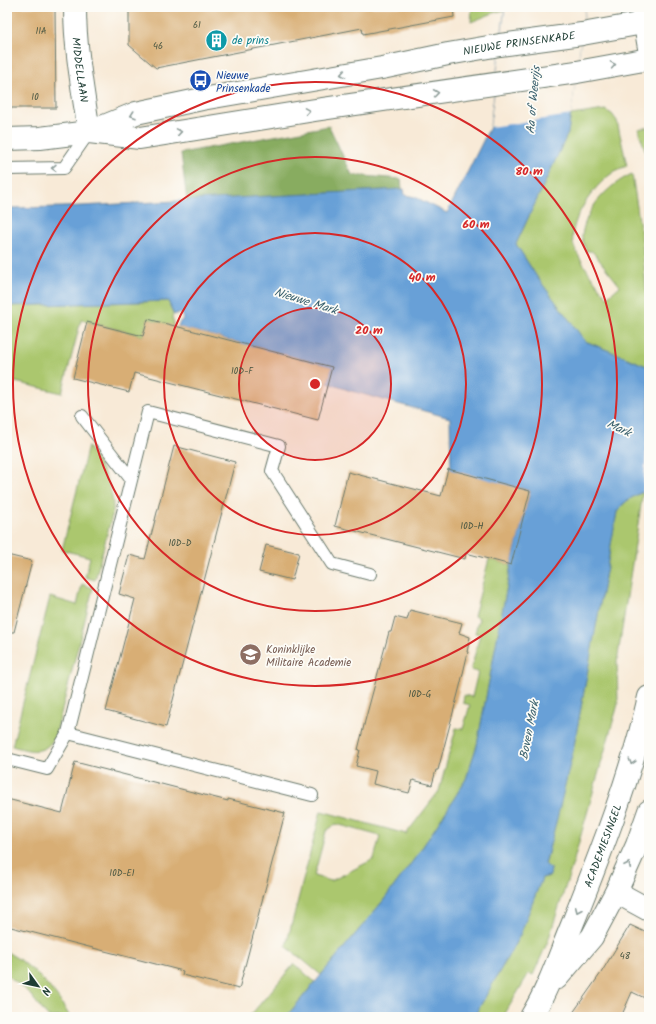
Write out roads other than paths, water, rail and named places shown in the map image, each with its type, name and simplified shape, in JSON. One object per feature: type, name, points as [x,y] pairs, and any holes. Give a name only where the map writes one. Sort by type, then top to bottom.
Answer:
[{"type":"street","name":"MIDDELLAAN","points":[[75,7],[75,32],[89,132]]},
{"type":"street","name":"NIEUWE PRINSENKADE","points":[[89,132],[136,113],[202,99],[382,68],[500,45],[582,34],[645,17]]},
{"type":"street","points":[[645,17],[649,48]]},
{"type":"street","name":"NIEUWE PRINSENKADE","points":[[7,139],[40,138],[89,132],[140,138],[323,109],[577,72],[649,59]]},
{"type":"street","name":"ACADEMIESINGEL","points":[[531,1017],[546,991],[592,878],[621,799],[641,733],[649,697]]},
{"type":"street","name":"ACADEMIESINGEL","points":[[546,991],[592,937],[616,892],[637,845],[649,811]]},
{"type":"street","points":[[616,892],[649,910]]},
{"type":"lane","points":[[7,169],[64,168],[89,132]]},
{"type":"lane","points":[[7,759],[47,769],[68,733],[148,412],[279,446],[272,471],[332,564],[370,574]]},
{"type":"lane","points":[[82,416],[131,480]]},
{"type":"lane","points":[[68,733],[312,795]]},
{"type":"water","points":[[505,7],[585,7],[568,133],[516,244],[537,277],[585,341],[649,367],[649,494],[643,492],[635,496],[619,508],[617,512],[573,751],[545,864],[551,869],[550,876],[542,878],[520,935],[474,1017],[286,1017],[383,901],[418,854],[466,779],[477,745],[511,565],[530,491],[451,472],[450,418],[351,391],[328,383],[332,367],[178,327],[179,323],[183,319],[182,315],[179,313],[174,315],[168,301],[7,306],[7,208],[62,207],[404,189],[405,195],[415,197],[447,213],[490,127]]},
{"type":"place","name":"de prins","points":[[216,40]]},
{"type":"place","name":"Nieuwe Prinsenkade","points":[[200,81]]},
{"type":"place","name":"Koninklijke Militaire Academie","points":[[251,655]]},
{"type":"water label","name":"Aa of Weerijs","points":[[533,100]]},
{"type":"water label","name":"Nieuwe Mark","points":[[306,301]]},
{"type":"water label","name":"Mark","points":[[619,428]]},
{"type":"water label","name":"Boven Mark","points":[[529,730]]}]
